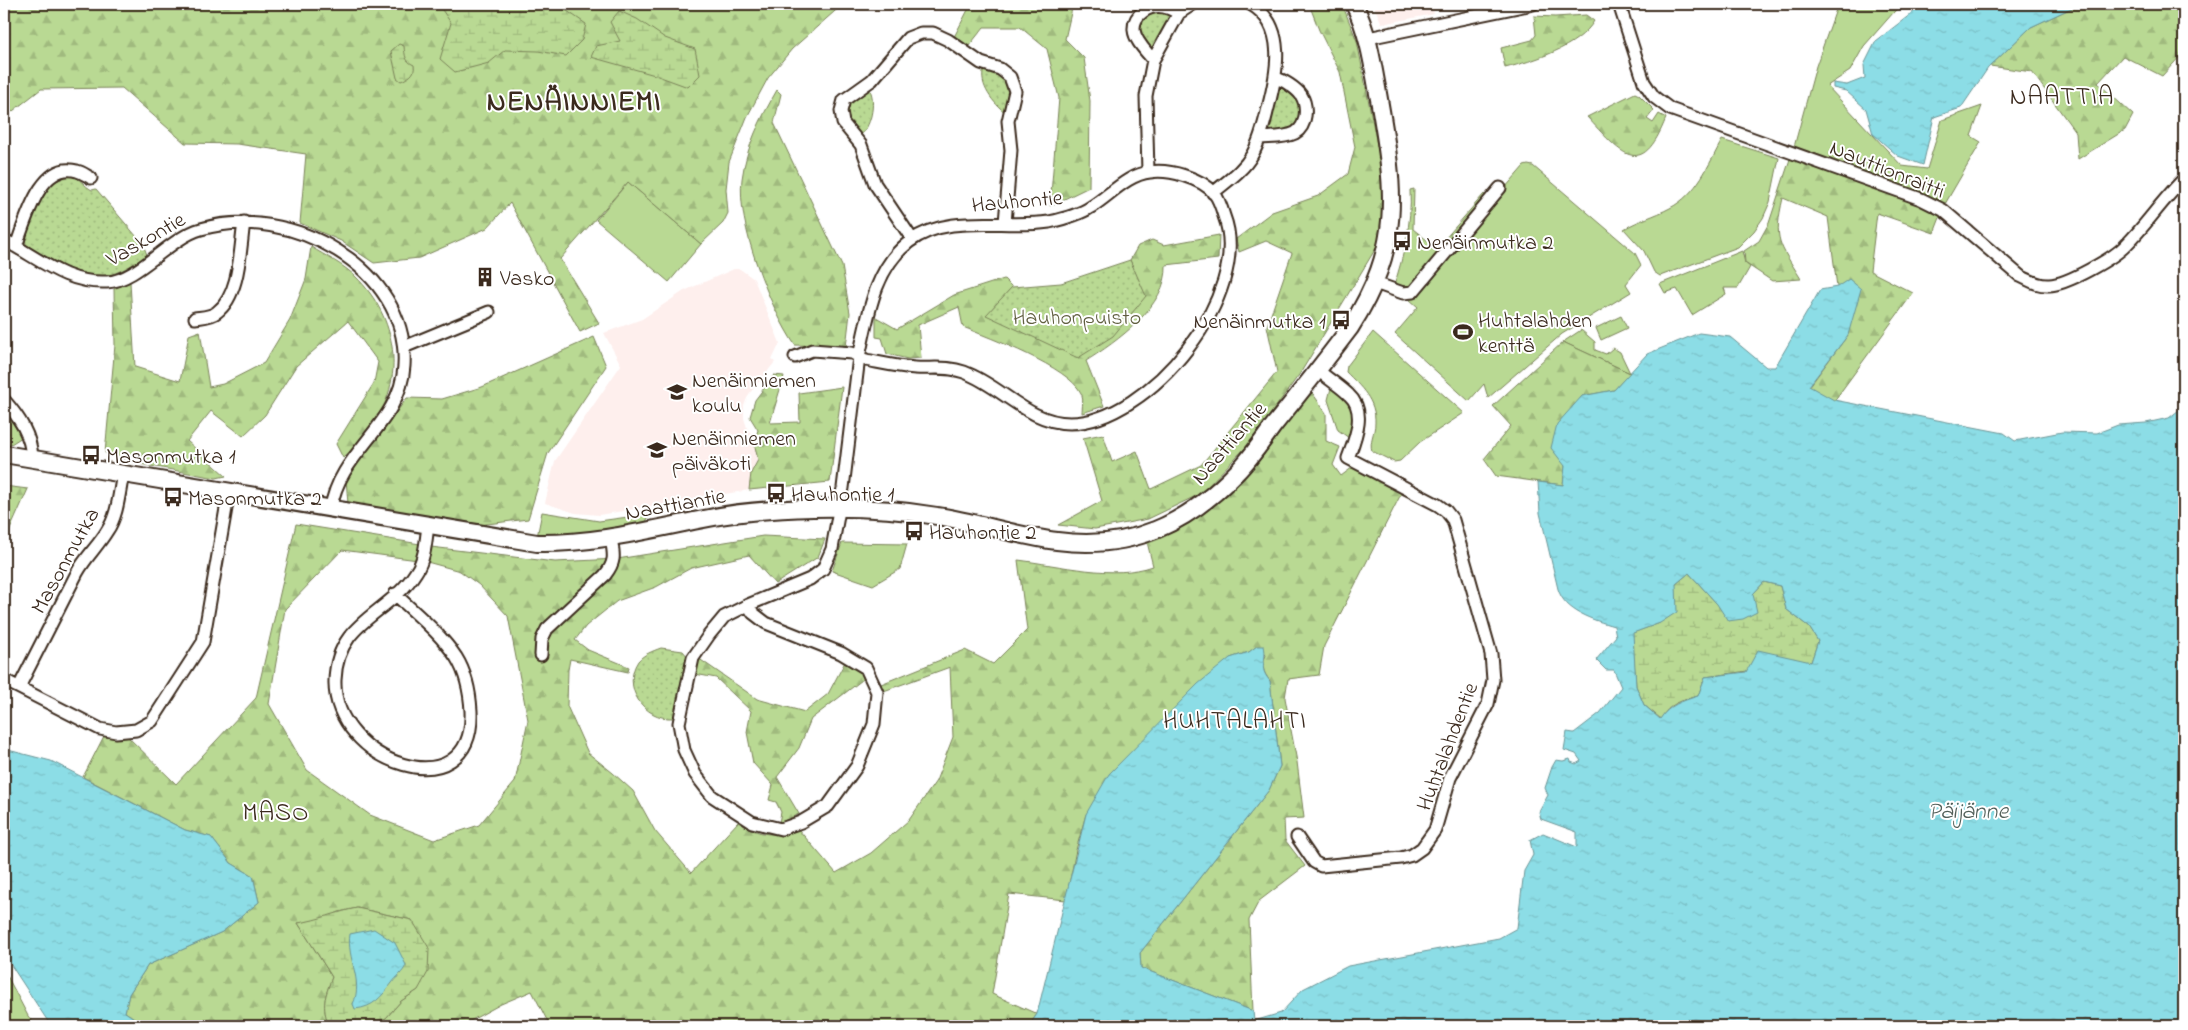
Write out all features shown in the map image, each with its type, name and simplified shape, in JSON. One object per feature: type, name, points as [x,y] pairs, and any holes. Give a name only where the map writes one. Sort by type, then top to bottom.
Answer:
[{"type":"street","points":[[1148,172],[1146,96],[1153,60],[1179,13],[1193,4]]},
{"type":"street","points":[[795,357],[812,350],[852,354],[866,360],[915,368],[940,367],[963,371],[989,385],[1040,418],[1059,422],[1074,423],[1094,419],[1115,411],[1143,393],[1164,376],[1198,336],[1220,292],[1231,247],[1229,228],[1214,193],[1239,171],[1251,156],[1260,138],[1276,78],[1277,56],[1274,33],[1266,17],[1250,4]]},
{"type":"street","name":"Naattiantie","points":[[4,454],[538,543],[571,544],[611,538],[712,517],[764,511],[839,508],[936,516],[1058,541],[1088,543],[1116,541],[1143,535],[1174,523],[1204,504],[1239,470],[1318,370],[1359,314],[1374,283],[1389,237],[1392,211],[1390,160],[1368,38],[1354,4]]},
{"type":"street","points":[[1368,38],[1533,4]]},
{"type":"street","name":"Nauttionraitti","points":[[1619,4],[1644,82],[1654,97],[1670,109],[1921,199],[1943,210],[2020,276],[2034,283],[2050,286],[2076,276],[2099,264],[2125,246],[2167,195],[2184,179]]},
{"type":"street","points":[[1153,60],[1138,41],[1134,30],[1136,18],[1143,11],[1163,6],[1179,13]]},
{"type":"street","points":[[912,240],[875,184],[860,146],[843,123],[841,111],[844,100],[872,80],[908,38],[920,33],[933,33],[948,40],[981,63],[1000,69],[1010,77],[1015,91],[1008,120],[1011,150],[1005,223]]},
{"type":"street","points":[[1260,138],[1295,133],[1303,126],[1306,111],[1301,95],[1282,79],[1276,78]]},
{"type":"street","points":[[16,246],[37,191],[46,180],[68,171],[76,170],[91,178]]},
{"type":"street","name":"Hauhontie","points":[[748,605],[753,613],[766,623],[841,653],[866,668],[877,692],[874,724],[857,766],[828,806],[801,822],[781,829],[752,822],[712,796],[695,774],[684,750],[679,723],[693,658],[724,617],[748,605],[798,585],[823,569],[832,548],[839,508],[859,357],[876,289],[885,267],[898,251],[928,231],[949,225],[1048,222],[1072,216],[1090,208],[1127,181],[1148,172],[1169,172],[1184,176],[1214,193]]},
{"type":"street","points":[[1374,283],[1403,293],[1413,292],[1500,188]]},
{"type":"street","points":[[195,318],[206,317],[216,313],[229,300],[235,284],[244,222]]},
{"type":"street","name":"Vaskontie","points":[[4,240],[68,277],[91,282],[110,282],[130,275],[176,241],[199,229],[223,223],[244,222],[288,229],[338,250],[364,269],[380,288],[396,317],[404,348],[404,368],[400,392],[392,408],[341,475],[331,508]]},
{"type":"street","points":[[404,348],[490,312]]},
{"type":"street","name":"Huhtalahdentie","points":[[1297,837],[1314,862],[1321,866],[1401,858],[1412,855],[1422,848],[1435,830],[1450,778],[1488,704],[1494,680],[1491,654],[1453,520],[1438,505],[1346,462],[1359,422],[1357,408],[1351,396],[1318,370]]},
{"type":"street","points":[[4,400],[15,412],[25,429],[32,446],[32,458]]},
{"type":"street","name":"Masonmutka","points":[[19,687],[77,573],[85,559],[107,531],[115,512],[123,474]]},
{"type":"street","points":[[4,680],[100,729],[116,732],[136,730],[152,721],[203,642],[229,491]]},
{"type":"street","points":[[395,594],[443,640],[456,658],[466,679],[470,700],[471,724],[464,747],[456,758],[436,767],[422,769],[399,764],[360,740],[344,720],[336,701],[335,682],[336,661],[344,643],[356,628],[395,594],[416,572],[424,554],[428,525]]},
{"type":"street","points":[[541,655],[542,640],[547,629],[605,575],[613,565],[614,553],[611,538]]},
{"type":"shaded area","points":[[1373,4],[1432,4],[1434,14],[1382,24]]},
{"type":"shaded area","name":"Nenäinniemen koulu","points":[[734,269],[740,269],[754,279],[780,343],[772,360],[775,362],[749,394],[744,405],[744,418],[747,428],[753,436],[758,460],[751,473],[749,490],[599,515],[575,513],[545,503],[555,461],[621,365],[604,333],[642,319],[684,291]]},
{"type":"green space","points":[[4,4],[843,4],[792,49],[768,78],[747,117],[729,162],[726,189],[728,213],[723,223],[701,244],[628,182],[560,259],[599,323],[580,332],[510,203],[487,228],[419,258],[374,263],[341,241],[300,223],[306,154],[237,144],[185,143],[122,88],[41,89],[4,118]]},
{"type":"green space","points":[[438,4],[557,4],[586,24],[582,40],[566,56],[538,51],[505,50],[489,63],[455,72],[440,59],[451,23]]},
{"type":"green space","points":[[971,4],[1073,4],[1065,39],[1084,58],[1090,101],[1089,187],[1050,206],[1059,98],[1047,49],[1020,27],[984,27],[968,47],[954,37]]},
{"type":"green space","points":[[1309,4],[1342,4],[1357,41],[1382,171],[1382,238],[1301,372],[1248,445],[1200,494],[1148,519],[1095,529],[1058,525],[1102,501],[1083,438],[1103,434],[1112,462],[1137,451],[1151,489],[1201,465],[1277,372],[1267,326],[1292,253],[1266,241],[1239,252],[1236,239],[1272,212],[1318,196],[1348,174],[1355,147],[1340,72],[1319,30]]},
{"type":"green space","points":[[1838,4],[1901,4],[1864,46],[1850,71],[1827,86],[1902,166],[1927,169],[1942,120],[1982,106],[1971,136],[1981,142],[1945,204],[1794,147],[1816,66]]},
{"type":"green space","points":[[2080,4],[2148,4],[2184,9],[2184,52],[2162,76],[2123,56],[2098,83],[2133,115],[2125,130],[2078,159],[2076,133],[2032,72],[1990,66],[2031,27]]},
{"type":"green space","points":[[619,11],[637,19],[665,38],[695,49],[700,75],[688,87],[655,75],[591,57],[596,46],[620,41],[610,22]]},
{"type":"green space","points":[[1160,12],[1170,15],[1171,19],[1153,49],[1141,40],[1139,28],[1141,22],[1146,18]]},
{"type":"green space","points":[[1586,15],[1594,21],[1578,38],[1542,57],[1505,68],[1501,48],[1532,40],[1536,35],[1534,16]]},
{"type":"green space","points":[[399,44],[404,46],[406,58],[414,65],[414,71],[411,75],[401,81],[397,78],[391,51]]},
{"type":"green space","points":[[984,69],[1001,74],[1010,85],[1006,113],[997,105],[985,88],[983,81]]},
{"type":"green space","points":[[1280,85],[1292,94],[1300,107],[1300,120],[1296,126],[1289,130],[1269,134],[1267,132]]},
{"type":"green space","points":[[866,89],[870,90],[872,95],[871,115],[867,128],[859,136],[845,119],[847,102]]},
{"type":"green space","points":[[777,90],[781,94],[774,123],[842,266],[850,313],[846,347],[795,345],[775,310],[757,265],[750,241],[744,218],[742,197],[744,167],[755,133]]},
{"type":"green space","points":[[1635,93],[1654,110],[1647,119],[1653,123],[1659,114],[1666,118],[1657,138],[1648,150],[1639,155],[1630,155],[1620,150],[1587,117]]},
{"type":"green space","points":[[1722,140],[1779,158],[1770,202],[1763,218],[1754,231],[1738,247],[1660,276],[1654,272],[1644,251],[1624,229],[1670,208],[1688,195],[1701,178]]},
{"type":"green space","points":[[1791,156],[1920,203],[1941,215],[1934,233],[1877,213],[1870,271],[1913,293],[1834,401],[1809,387],[1848,335],[1837,287],[1828,217],[1783,198],[1778,233],[1783,249],[1801,279],[1772,281],[1745,263],[1744,251],[1759,241],[1769,223]]},
{"type":"green space","points":[[1524,166],[1533,166],[1635,253],[1641,265],[1626,284],[1631,292],[1562,334],[1488,398],[1484,384],[1469,401],[1395,334],[1418,307],[1409,299]]},
{"type":"green space","points":[[71,175],[92,190],[96,189],[143,244],[147,255],[115,273],[88,276],[75,273],[30,250],[26,245],[25,236],[42,191],[49,184]]},
{"type":"green space","points":[[628,182],[701,244],[669,282],[596,220]]},
{"type":"green space","points":[[1414,189],[1413,229],[1437,248],[1484,194],[1487,197],[1413,286],[1402,289],[1394,286],[1401,262],[1410,214],[1410,190]]},
{"type":"green space","points":[[1219,235],[1218,259],[1166,265],[1159,295],[1149,308],[1125,333],[1086,361],[1104,406],[1082,413],[1082,395],[1074,383],[1061,373],[1028,354],[963,327],[959,307],[918,325],[921,358],[908,359],[887,354],[882,338],[876,337],[876,317],[897,329],[954,295],[1004,279],[1012,287],[987,315],[1145,296],[1130,260],[1138,246],[1152,240],[1164,245]]},
{"type":"green space","points":[[311,247],[346,269],[370,293],[381,311],[392,349],[393,369],[390,389],[382,409],[368,431],[343,458],[336,444],[374,383],[378,362],[348,321],[296,366],[265,415],[243,436],[211,411],[187,441],[226,476],[216,478],[140,464],[105,453],[115,345],[114,289],[130,282],[135,367],[180,381],[189,335],[200,331],[209,387],[223,384],[264,363],[290,320],[306,279]]},
{"type":"green space","points":[[1742,251],[1745,263],[1750,267],[1738,288],[1724,288],[1726,294],[1692,315],[1677,289],[1665,293],[1660,284]]},
{"type":"green space","name":"Hauhonpuisto","points":[[1130,260],[1146,296],[1113,336],[1078,358],[986,315],[1012,287],[1061,283]]},
{"type":"green space","points":[[1621,316],[1627,328],[1601,340],[1596,328]]},
{"type":"green space","points":[[1581,330],[1595,342],[1595,350],[1606,354],[1613,348],[1620,352],[1630,373],[1563,342]]},
{"type":"green space","points":[[1373,332],[1464,413],[1420,442],[1400,461],[1394,462],[1372,451],[1371,444],[1375,423],[1373,407],[1366,394],[1346,372],[1347,366]]},
{"type":"green space","points":[[594,337],[606,366],[548,453],[528,519],[479,525],[348,504],[346,479],[407,398],[442,399],[482,387]]},
{"type":"green space","points":[[1563,342],[1630,373],[1614,390],[1582,396],[1565,466],[1563,485],[1496,476],[1484,459],[1511,426],[1493,406]]},
{"type":"green space","points":[[774,375],[784,376],[770,423],[800,422],[799,393],[842,387],[830,482],[749,490],[751,473],[758,460],[754,442],[758,430],[750,417],[755,400]]},
{"type":"green space","points":[[1331,388],[1345,398],[1353,409],[1354,421],[1349,438],[1338,430],[1328,400]]},
{"type":"green space","points":[[1311,391],[1326,413],[1326,441],[1340,447],[1333,465],[1341,476],[1353,467],[1402,492],[1324,646],[1319,675],[1288,679],[1285,698],[1297,762],[1304,818],[1284,819],[1285,840],[1305,866],[1259,901],[1249,920],[1253,1011],[1141,968],[1140,953],[1269,790],[1280,766],[1270,681],[1264,669],[1266,655],[1257,646],[1249,652],[1230,658],[1086,814],[1076,850],[1066,900],[1009,894],[992,994],[1037,1014],[1029,1026],[951,1026],[925,1023],[918,1024],[921,1026],[550,1026],[532,991],[501,1004],[461,1026],[362,1026],[386,1018],[401,1001],[418,990],[412,920],[357,908],[339,912],[321,920],[298,923],[332,977],[325,1001],[325,1012],[329,1026],[146,1026],[125,1012],[129,994],[148,965],[222,932],[259,902],[253,876],[231,863],[211,837],[185,830],[83,777],[104,736],[127,736],[176,784],[256,698],[296,524],[420,544],[418,560],[342,550],[285,609],[269,704],[307,770],[370,815],[434,840],[479,825],[515,782],[528,720],[508,616],[479,585],[460,571],[427,562],[431,547],[555,562],[617,559],[763,536],[825,539],[818,557],[775,584],[749,555],[691,568],[656,587],[617,601],[586,626],[575,640],[588,650],[629,667],[628,672],[570,659],[567,706],[588,753],[633,791],[655,831],[691,873],[738,822],[753,830],[767,834],[798,829],[836,873],[871,853],[909,820],[936,781],[953,737],[950,667],[881,692],[881,684],[965,650],[993,664],[1027,630],[1018,560],[1104,572],[1138,570],[1153,566],[1147,542],[1191,521],[1257,464]]},
{"type":"green space","points":[[4,411],[22,437],[11,444],[4,444]]},
{"type":"green space","points":[[4,486],[28,489],[4,543]]},
{"type":"green space","points":[[542,512],[599,521],[650,514],[645,524],[610,532],[537,537]]},
{"type":"green space","points":[[842,543],[907,544],[900,569],[873,585],[832,571]]},
{"type":"green space","points":[[1689,573],[1717,604],[1753,594],[1764,582],[1780,586],[1786,609],[1809,627],[1818,641],[1811,662],[1705,677],[1698,696],[1672,706],[1661,719],[1644,705],[1636,686],[1632,633],[1660,623],[1676,584]]},
{"type":"green space","points":[[661,648],[683,651],[688,657],[673,718],[653,714],[645,708],[638,700],[632,681],[633,671],[638,661]]},
{"type":"green space","points":[[698,658],[757,699],[805,712],[828,694],[845,662],[862,671],[866,677],[811,719],[799,748],[777,777],[799,814],[779,823],[781,812],[776,802],[769,800],[773,785],[753,763],[747,732],[751,711],[716,678],[695,674]]},
{"type":"green space","points":[[357,908],[412,920],[429,948],[428,972],[418,990],[401,1001],[386,1018],[362,1026],[329,1026],[325,1012],[325,1001],[332,977],[298,923]]},
{"type":"green space","points":[[4,970],[28,1016],[36,1026],[18,1026],[11,1020],[4,1020]]},
{"type":"water","points":[[1924,4],[2080,4],[2031,27],[1988,68],[1961,108],[1934,117],[1923,165],[1898,156],[1873,134],[1866,109],[1846,91],[1833,88],[1833,83],[1847,85],[1865,78],[1864,65],[1876,41]]},
{"type":"water","name":"Päijänne","points":[[1849,279],[1861,289],[1848,335],[1809,386],[1834,400],[2004,433],[2015,441],[2062,432],[2097,433],[2118,425],[2146,423],[2169,418],[2184,406],[2184,1026],[1029,1026],[1037,1014],[1086,814],[1109,774],[1198,684],[1230,658],[1249,652],[1257,646],[1264,646],[1265,651],[1263,668],[1270,681],[1280,766],[1269,790],[1140,953],[1141,968],[1253,1011],[1254,1021],[1281,1013],[1303,989],[1348,966],[1499,938],[1517,928],[1524,871],[1533,855],[1530,840],[1543,833],[1577,847],[1577,832],[1541,819],[1539,812],[1548,795],[1545,788],[1556,760],[1570,759],[1571,762],[1576,764],[1581,761],[1576,754],[1564,750],[1567,732],[1574,733],[1600,713],[1621,687],[1614,670],[1606,670],[1596,660],[1616,636],[1614,626],[1589,618],[1573,609],[1567,604],[1558,589],[1540,513],[1538,482],[1563,485],[1565,466],[1551,448],[1557,424],[1582,396],[1614,390],[1647,354],[1699,333],[1730,337],[1766,367],[1775,367],[1820,290],[1837,287]],"holes":[[[1689,573],[1717,604],[1728,621],[1743,619],[1757,612],[1753,594],[1764,582],[1780,586],[1786,609],[1809,627],[1818,641],[1811,662],[1758,650],[1746,672],[1705,677],[1698,696],[1672,707],[1660,719],[1644,705],[1636,686],[1633,633],[1660,623],[1677,612],[1676,584]]]},
{"type":"water","points":[[4,749],[51,761],[185,830],[211,837],[231,863],[253,876],[259,902],[222,932],[148,965],[129,994],[125,1012],[146,1026],[51,1026],[7,959],[4,950]]},
{"type":"water","points":[[374,929],[395,943],[406,965],[384,993],[372,1004],[355,1009],[353,1004],[357,986],[350,952],[350,934]]},
{"type":"place","name":"Nenäinmutka 2","points":[[1402,241]]},
{"type":"place","name":"Vasko","points":[[485,277]]},
{"type":"place","name":"Nenäinmutka 1","points":[[1341,320]]},
{"type":"place","name":"Huhtalahden kenttä","points":[[1463,332]]},
{"type":"place","name":"Nenäinniemen koulu","points":[[677,392]]},
{"type":"place","name":"Nenäinniemen päiväkoti","points":[[657,450]]},
{"type":"place","name":"Masonmutka 1","points":[[91,455]]},
{"type":"place","name":"Hauhontie 1","points":[[776,493]]},
{"type":"place","name":"Masonmutka 2","points":[[173,497]]},
{"type":"place","name":"Hauhontie 2","points":[[914,531]]},
{"type":"district","name":"NAATTIA","points":[[2062,95]]},
{"type":"district","name":"NENÄINNIEMI","points":[[574,100]]},
{"type":"district","name":"HUHTALAHTI","points":[[1235,719]]},
{"type":"district","name":"MASO","points":[[276,811]]}]
